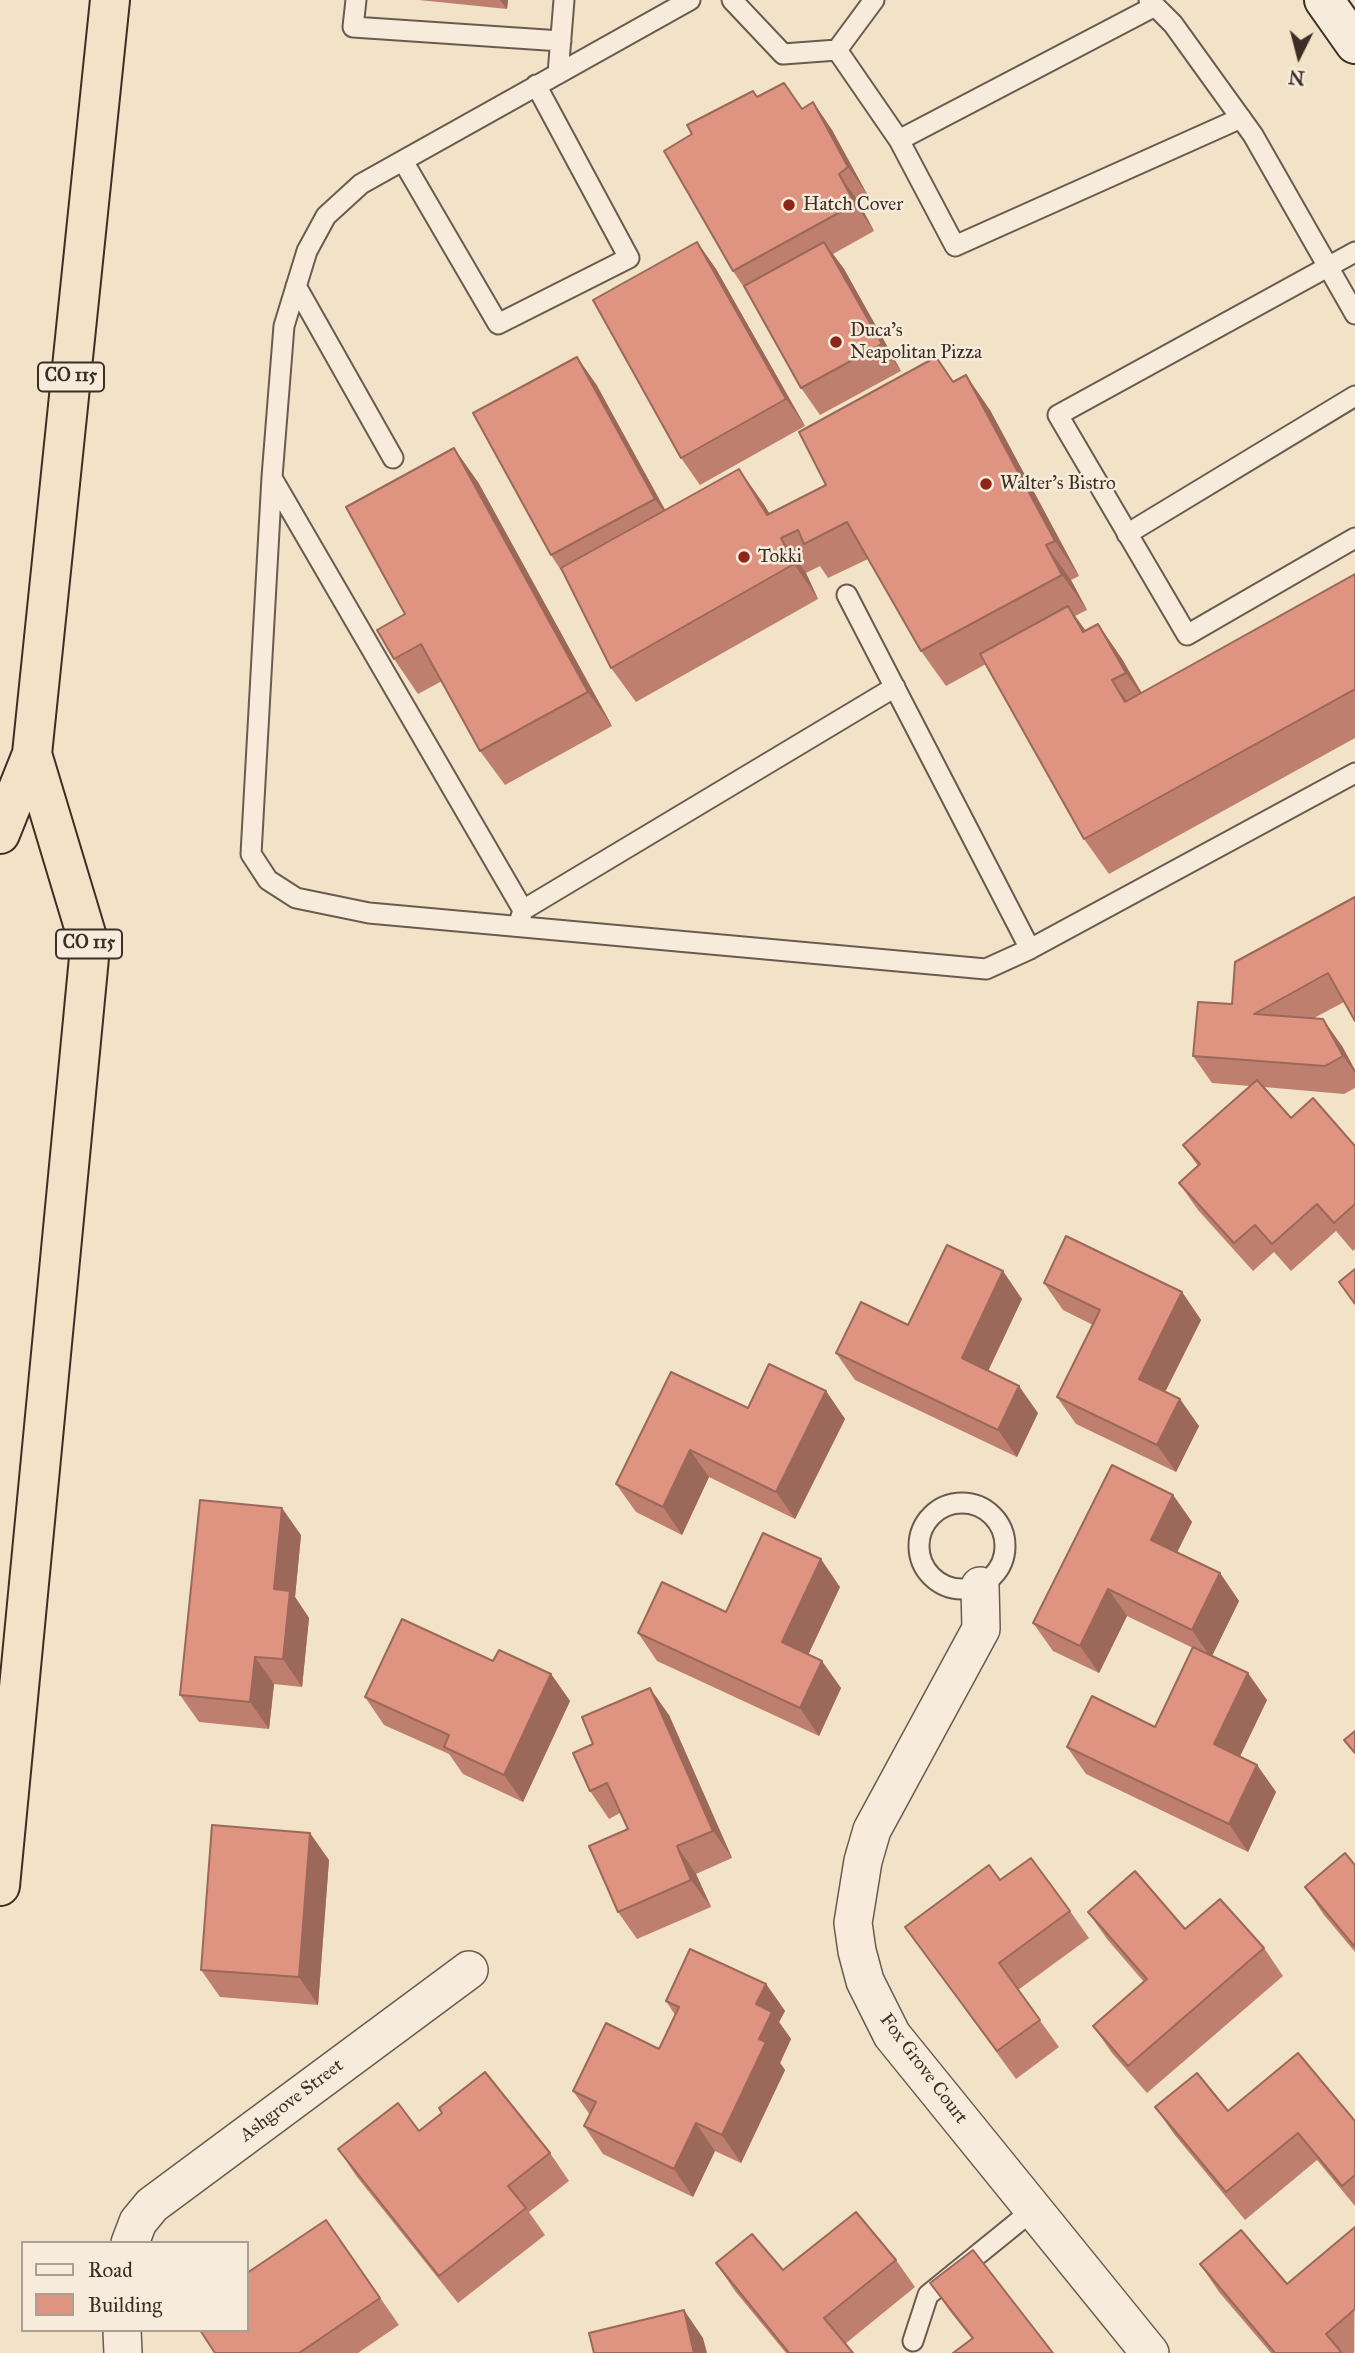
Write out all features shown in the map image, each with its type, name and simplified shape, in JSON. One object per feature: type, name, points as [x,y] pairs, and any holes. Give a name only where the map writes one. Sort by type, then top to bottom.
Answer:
[{"type":"highway","name":"CO 115","points":[[0,834],[32,754],[106,6]]},
{"type":"highway","name":"CO 115","points":[[0,1886],[90,947],[32,754]]},
{"type":"street","points":[[1324,0],[1355,44]]},
{"type":"street","name":"Fox Grove Court","points":[[980,1586],[981,1629],[872,1830],[863,1861],[853,1923],[865,1981],[892,2035],[1150,2353]]},
{"type":"street","name":"Ashgrove Street","points":[[131,2241],[138,2222],[152,2205],[468,1970]]},
{"type":"street","points":[[122,2332],[123,2353]]},
{"type":"lane","points":[[356,0],[353,27],[561,41]]},
{"type":"lane","points":[[558,74],[564,0]]},
{"type":"lane","points":[[690,0],[361,184],[326,216],[307,251],[284,326],[272,478],[251,854],[268,880],[296,898],[369,913],[521,919],[986,969],[1030,949],[1355,773]]},
{"type":"lane","points":[[732,0],[783,54],[837,50],[874,0]]},
{"type":"lane","points":[[899,139],[1152,3],[1173,24],[1253,135],[1355,314]]},
{"type":"lane","points":[[837,50],[899,139],[956,246],[1241,118]]},
{"type":"lane","points":[[403,160],[498,324],[629,258],[536,85]]},
{"type":"lane","points":[[1355,252],[1058,415],[1187,635],[1355,538]]},
{"type":"lane","points":[[296,286],[393,457]]},
{"type":"lane","points":[[1127,534],[1355,396]]},
{"type":"lane","points":[[272,478],[521,919]]},
{"type":"lane","points":[[847,595],[1030,949]]},
{"type":"lane","points":[[521,919],[895,687]]},
{"type":"lane","points":[[956,1503],[971,1504],[990,1514],[1003,1530],[1005,1557],[1000,1569],[980,1586],[955,1590],[933,1579],[925,1569],[918,1543],[922,1528],[930,1516],[942,1508],[956,1503]]},
{"type":"lane","points":[[913,2342],[928,2295],[1034,2209]]},
{"type":"building","points":[[784,83],[802,109],[813,102],[848,167],[839,174],[855,204],[733,271],[664,151],[692,134],[687,125],[753,91],[757,97]]},
{"type":"building","points":[[697,242],[786,399],[681,458],[593,300]]},
{"type":"building","points":[[824,242],[882,344],[801,388],[744,286]]},
{"type":"building","points":[[577,357],[655,499],[551,555],[473,413]]},
{"type":"building","points":[[936,357],[953,382],[966,375],[1055,541],[1046,545],[1062,575],[921,651],[847,522],[804,544],[798,530],[781,538],[794,564],[611,668],[561,568],[739,469],[767,515],[826,485],[799,432]]},
{"type":"building","points":[[454,448],[588,692],[480,751],[421,644],[394,659],[377,630],[405,614],[346,507]]},
{"type":"building","points":[[1355,574],[1355,689],[1084,839],[980,654],[1068,606],[1083,632],[1098,624],[1126,673],[1112,680],[1125,702]]},
{"type":"building","points":[[1355,897],[1355,1021],[1328,973],[1254,1014],[1323,1019],[1343,1056],[1325,1066],[1193,1056],[1198,1002],[1232,1004],[1235,962]]},
{"type":"building","points":[[1257,1080],[1291,1118],[1313,1098],[1355,1146],[1355,1204],[1334,1223],[1317,1204],[1272,1244],[1255,1225],[1234,1243],[1179,1183],[1200,1164],[1183,1145]]},
{"type":"building","points":[[1066,1236],[1182,1292],[1139,1379],[1180,1399],[1157,1445],[1057,1397],[1100,1310],[1044,1283]]},
{"type":"building","points":[[947,1245],[1003,1271],[962,1358],[1019,1386],[998,1430],[836,1353],[861,1302],[908,1325]]},
{"type":"building","points":[[1355,1269],[1355,1304],[1339,1282]]},
{"type":"building","points":[[769,1364],[826,1391],[776,1492],[690,1450],[663,1507],[616,1484],[671,1372],[748,1408]]},
{"type":"building","points":[[1112,1465],[1173,1495],[1151,1540],[1220,1573],[1192,1630],[1108,1589],[1080,1646],[1033,1623]]},
{"type":"building","points":[[200,1500],[282,1508],[274,1589],[290,1591],[283,1659],[255,1657],[250,1702],[180,1695]]},
{"type":"building","points":[[763,1533],[821,1559],[782,1642],[822,1661],[800,1708],[638,1633],[662,1582],[726,1612]]},
{"type":"building","points":[[402,1619],[493,1661],[499,1650],[551,1674],[504,1775],[444,1747],[449,1735],[365,1697]]},
{"type":"building","points":[[1193,1647],[1248,1673],[1214,1744],[1257,1765],[1229,1824],[1067,1747],[1092,1696],[1155,1727]]},
{"type":"building","points":[[650,1688],[713,1831],[677,1846],[691,1880],[618,1912],[589,1846],[628,1829],[607,1783],[590,1791],[573,1753],[593,1744],[582,1717]]},
{"type":"building","points":[[1355,1731],[1355,1753],[1344,1740]]},
{"type":"building","points":[[212,1825],[310,1833],[299,1977],[201,1970]]},
{"type":"building","points":[[1345,1853],[1355,1865],[1355,1947],[1305,1887]]},
{"type":"building","points":[[1031,1858],[1070,1911],[999,1963],[1040,2020],[997,2051],[905,1927],[989,1865],[1000,1880]]},
{"type":"building","points":[[1135,1871],[1185,1929],[1220,1899],[1264,1948],[1128,2066],[1093,2026],[1147,1979],[1088,1912]]},
{"type":"building","points":[[690,1949],[766,1984],[756,2004],[772,2012],[759,2039],[766,2042],[722,2135],[696,2123],[674,2169],[584,2126],[596,2102],[573,2091],[606,2023],[659,2049],[679,2007],[666,2001]]},
{"type":"building","points":[[1298,2053],[1355,2121],[1355,2175],[1342,2186],[1298,2133],[1226,2192],[1155,2107],[1197,2073],[1228,2111]]},
{"type":"building","points":[[485,2072],[550,2153],[508,2186],[526,2208],[439,2276],[338,2149],[398,2103],[419,2131],[442,2113],[439,2108]]},
{"type":"building","points":[[856,2212],[896,2260],[824,2318],[853,2353],[789,2353],[716,2263],[752,2234],[783,2270]]},
{"type":"building","points":[[326,2220],[380,2298],[299,2353],[215,2353],[201,2332],[248,2332],[248,2272]]},
{"type":"building","points":[[1355,2227],[1355,2309],[1326,2334],[1342,2353],[1275,2353],[1200,2264],[1241,2230],[1287,2284]]},
{"type":"building","points":[[973,2250],[1053,2353],[953,2353],[973,2338],[930,2283]]},
{"type":"building","points":[[684,2310],[694,2353],[594,2353],[589,2333]]},
{"type":"place","name":"Hatch Cover","points":[[789,205]]},
{"type":"place","name":"Duca's Neapolitan Pizza","points":[[836,342]]},
{"type":"place","name":"Walter's Bistro","points":[[986,484]]},
{"type":"place","name":"Tokki","points":[[744,557]]}]
